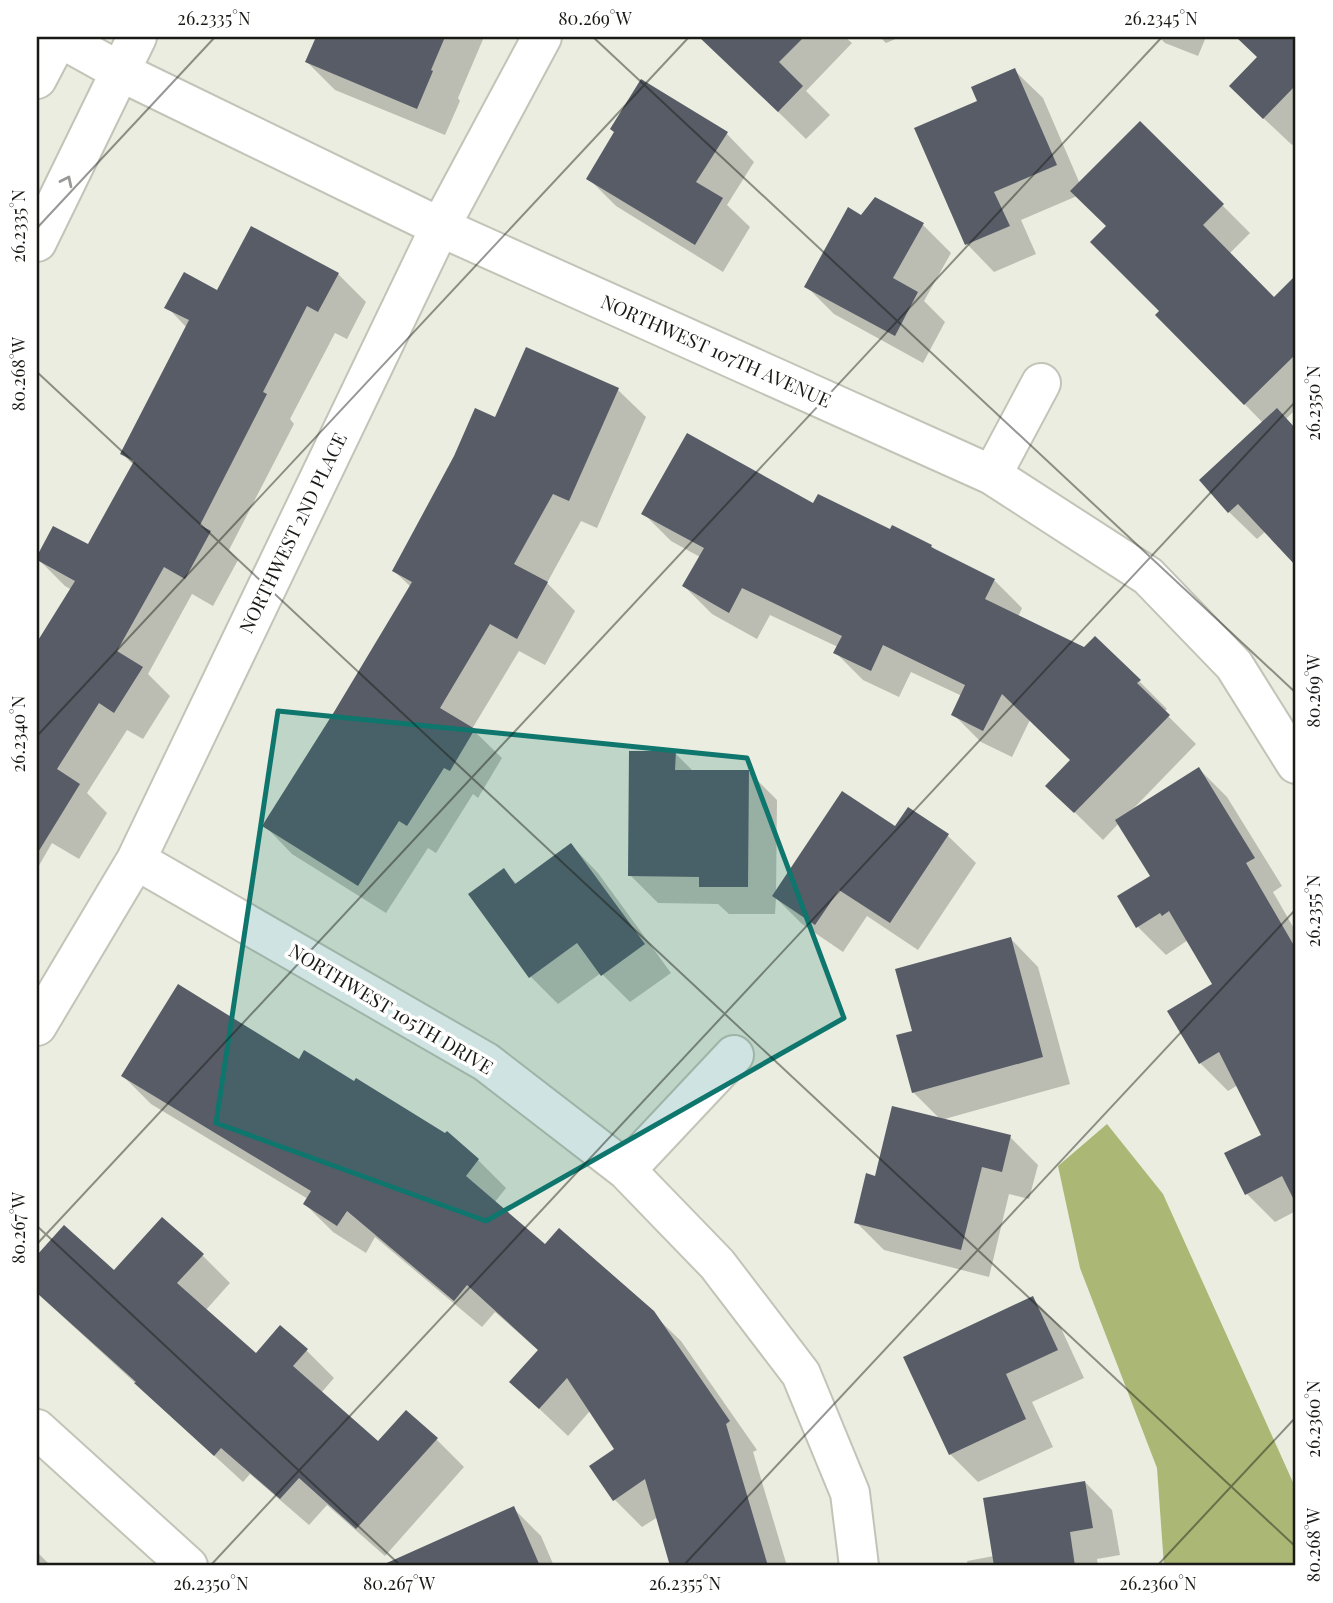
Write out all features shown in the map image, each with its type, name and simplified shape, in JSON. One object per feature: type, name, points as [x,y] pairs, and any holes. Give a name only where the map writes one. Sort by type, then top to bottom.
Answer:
[{"type":"street","points":[[37,79],[58,37]]},
{"type":"street","name":"NORTHWEST 107TH AVENUE","points":[[58,37],[121,72],[440,227],[992,475],[1148,576],[1234,665],[1296,764]]},
{"type":"street","points":[[37,242],[137,37]]},
{"type":"street","name":"NORTHWEST 2ND PLACE","points":[[37,1026],[136,860],[440,227],[542,37]]},
{"type":"street","points":[[992,475],[1041,383]]},
{"type":"street","name":"NORTHWEST 105TH DRIVE","points":[[136,860],[485,1062],[626,1170],[717,1264],[801,1374],[850,1493],[859,1566]]},
{"type":"street","points":[[626,1170],[734,1055]]},
{"type":"street","points":[[37,1429],[188,1566]]},
{"type":"highlighted area","points":[[278,711],[747,758],[844,1018],[486,1221],[216,1123]]},
{"type":"shaded area","points":[[1107,1124],[1163,1194],[1296,1489],[1296,1566],[1164,1566],[1157,1468],[1080,1268],[1058,1166]]},
{"type":"building","points":[[316,37],[445,37],[417,109],[305,62]]},
{"type":"building","points":[[699,37],[804,37],[779,62],[803,86],[778,112]]},
{"type":"building","points":[[1236,37],[1296,37],[1296,85],[1263,119],[1229,86],[1257,57]]},
{"type":"building","points":[[1015,68],[1057,165],[994,192],[1010,226],[965,245],[914,128],[977,101],[971,87]]},
{"type":"building","points":[[641,79],[728,132],[696,182],[723,198],[695,245],[586,179],[614,132],[610,129]]},
{"type":"building","points":[[1140,121],[1224,204],[1203,225],[1274,297],[1296,275],[1296,354],[1244,405],[1155,315],[1159,311],[1090,242],[1106,226],[1070,191]]},
{"type":"building","points":[[875,197],[924,223],[893,278],[918,292],[895,336],[804,287],[848,207],[861,215]]},
{"type":"building","points":[[251,226],[339,273],[318,312],[307,306],[263,392],[267,394],[200,525],[211,531],[185,579],[164,567],[117,651],[143,667],[114,713],[99,703],[57,769],[80,784],[37,854],[37,642],[75,581],[37,560],[37,556],[53,526],[88,544],[134,461],[120,454],[189,320],[164,308],[184,272],[217,290]]},
{"type":"building","points":[[526,347],[619,388],[569,501],[553,494],[514,564],[548,582],[517,639],[490,624],[440,708],[475,729],[450,771],[444,768],[407,826],[399,821],[358,886],[262,826],[412,582],[392,571],[454,456],[475,408],[495,417]]},
{"type":"building","points":[[1277,408],[1296,429],[1296,566],[1238,504],[1228,513],[1199,480]]},
{"type":"building","points":[[687,433],[813,503],[818,494],[890,529],[892,525],[995,579],[985,599],[1084,647],[1095,636],[1141,680],[1137,683],[1170,715],[1074,813],[1045,786],[1070,760],[1002,694],[983,731],[951,715],[965,685],[883,645],[871,671],[833,653],[842,636],[742,588],[729,613],[682,586],[704,548],[641,514]]},
{"type":"building","points":[[629,751],[676,751],[675,770],[749,770],[748,887],[699,887],[699,877],[628,876]]},
{"type":"building","points":[[1199,767],[1255,858],[1246,863],[1296,949],[1296,1204],[1282,1176],[1245,1195],[1224,1153],[1261,1135],[1219,1052],[1199,1064],[1167,1011],[1212,984],[1169,911],[1162,916],[1160,913],[1136,928],[1117,896],[1150,876],[1115,820]]},
{"type":"building","points":[[842,791],[895,826],[908,807],[949,834],[890,923],[839,890],[815,925],[772,896]]},
{"type":"building","points":[[571,843],[645,944],[601,976],[577,943],[529,978],[468,894],[504,868],[515,884]]},
{"type":"building","points":[[1011,937],[1043,1057],[912,1093],[896,1035],[912,1031],[895,969]]},
{"type":"building","points":[[178,984],[299,1059],[304,1050],[354,1081],[356,1078],[445,1133],[447,1131],[479,1159],[466,1176],[545,1244],[559,1228],[654,1311],[730,1421],[726,1424],[768,1566],[670,1566],[645,1479],[613,1501],[589,1466],[614,1449],[567,1378],[539,1409],[509,1382],[538,1350],[467,1285],[454,1301],[347,1211],[337,1226],[303,1204],[311,1191],[121,1076]]},
{"type":"building","points":[[892,1106],[1011,1135],[1002,1172],[982,1167],[961,1250],[854,1223],[866,1173],[875,1176]]},
{"type":"building","points":[[162,1217],[204,1254],[177,1283],[256,1353],[280,1325],[308,1349],[293,1366],[378,1441],[406,1410],[438,1438],[356,1529],[299,1478],[280,1499],[221,1448],[214,1456],[37,1293],[37,1255],[64,1225],[114,1270]]},
{"type":"building","points":[[1033,1296],[1058,1350],[1006,1374],[1026,1419],[949,1455],[903,1357]]},
{"type":"building","points":[[1085,1481],[1093,1528],[1070,1532],[1075,1566],[994,1566],[983,1498]]},
{"type":"building","points":[[514,1506],[540,1566],[380,1566]]}]
